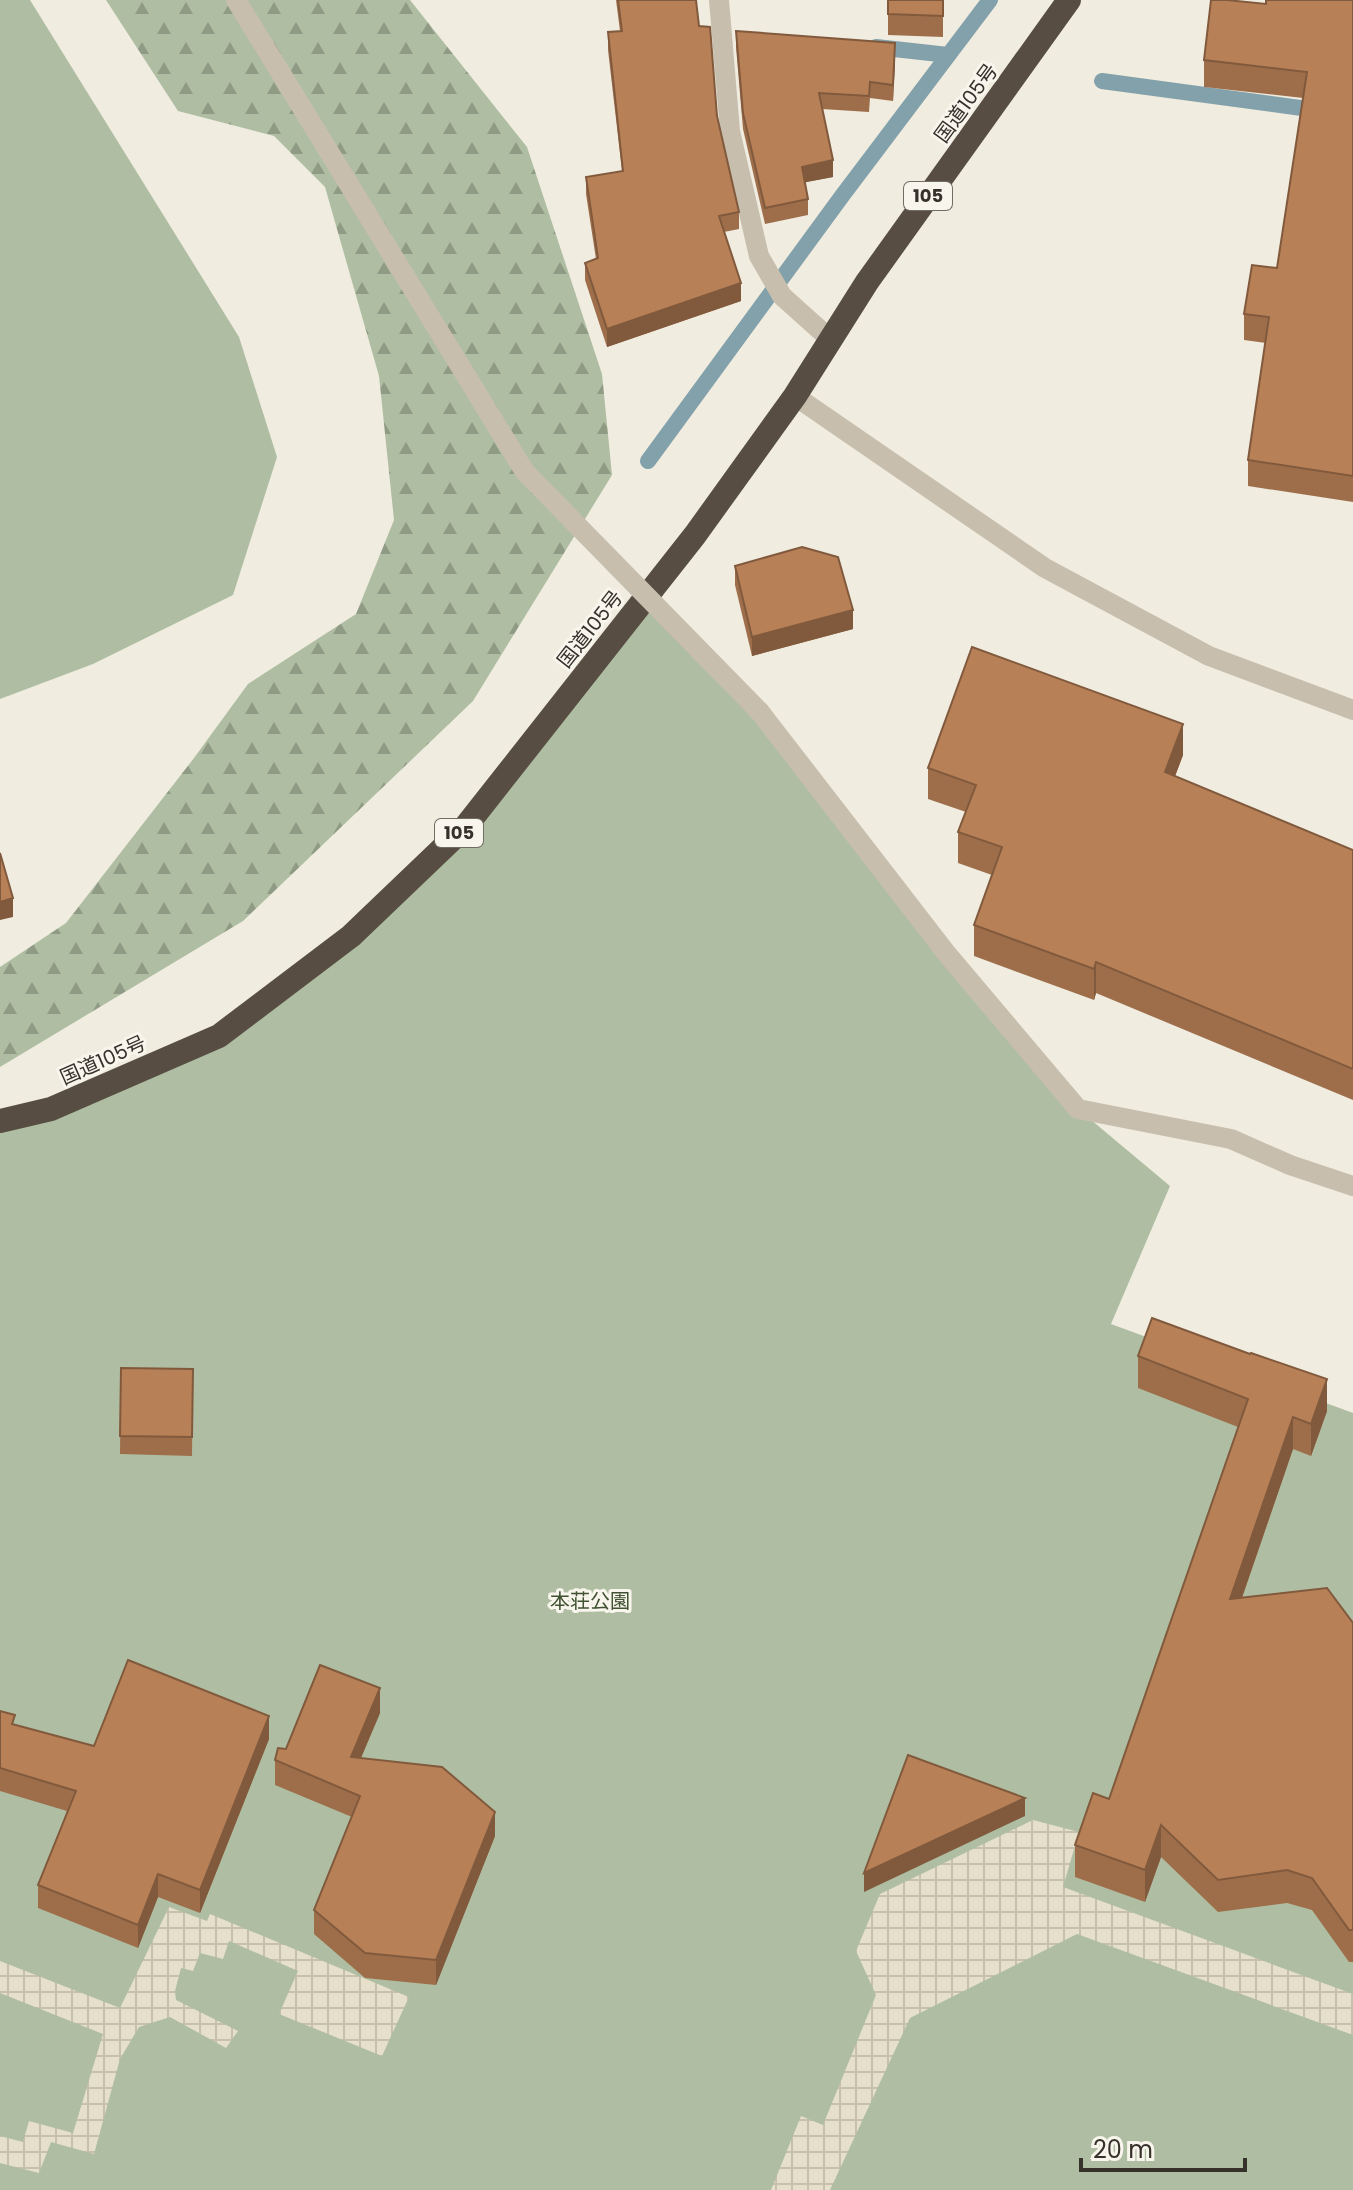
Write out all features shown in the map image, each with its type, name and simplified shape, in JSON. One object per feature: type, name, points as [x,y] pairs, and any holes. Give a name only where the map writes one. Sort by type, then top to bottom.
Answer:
[{"type":"highway","name":"国道105号","points":[[0,1121],[51,1109],[219,1036],[351,936],[466,826],[695,535],[795,396],[867,282],[1069,0]]},
{"type":"street","points":[[236,0],[525,472],[760,712],[947,954],[1078,1109],[1231,1139],[1290,1165],[1353,1186]]},
{"type":"street","points":[[719,0],[730,131],[759,256],[782,296],[830,339]]},
{"type":"street","points":[[795,396],[1045,568],[1209,656],[1353,710]]},
{"type":"green space","points":[[0,0],[30,0],[239,337],[277,457],[233,595],[93,664],[0,699]]},
{"type":"green space","points":[[106,0],[410,0],[527,147],[602,374],[612,475],[473,701],[243,921],[0,1067],[0,967],[66,923],[248,684],[356,614],[394,520],[379,376],[325,187],[274,136],[178,111]]},
{"type":"green space","name":"本荘公園","points":[[645,597],[760,712],[1078,1109],[1170,1186],[1111,1324],[1353,1413],[1353,2190],[0,2190],[0,1121],[219,1036],[466,826]]},
{"type":"shaded area","points":[[1033,1820],[1079,1832],[1063,1887],[1353,1994],[1353,2035],[1077,1934],[910,2018],[830,2190],[771,2190],[801,2116],[823,2125],[876,1995],[856,1951],[880,1894]]},
{"type":"shaded area","points":[[169,1907],[207,1921],[210,1914],[409,1997],[382,2056],[279,2014],[298,1971],[229,1941],[223,1959],[200,1953],[193,1971],[181,1968],[175,1991],[176,2000],[238,2031],[226,2048],[170,2017],[139,2027],[120,2059],[94,2154],[51,2142],[39,2173],[0,2163],[0,2136],[23,2142],[29,2121],[73,2133],[103,2034],[0,1993],[0,1961],[120,2008]]},
{"type":"building","points":[[618,0],[696,0],[699,26],[710,27],[717,116],[739,212],[719,216],[741,283],[607,329],[585,263],[598,258],[586,177],[623,171],[608,32],[622,31]]},
{"type":"building","points":[[888,0],[943,0],[943,16],[888,14]]},
{"type":"building","points":[[1211,0],[1266,4],[1266,0],[1353,0],[1353,476],[1248,460],[1269,317],[1244,314],[1252,265],[1277,268],[1307,72],[1204,60]]},
{"type":"building","points":[[736,31],[895,43],[893,85],[870,82],[869,96],[819,93],[833,160],[802,167],[808,199],[765,208],[743,113]]},
{"type":"building","points":[[802,547],[838,557],[853,610],[752,637],[735,566]]},
{"type":"building","points":[[972,647],[1183,724],[1165,772],[1353,850],[1353,1069],[1096,962],[1094,969],[974,925],[1002,847],[958,832],[976,785],[928,768]]},
{"type":"building","points":[[0,853],[13,898],[0,902]]},
{"type":"building","points":[[1152,1318],[1327,1379],[1311,1424],[1293,1417],[1230,1599],[1327,1588],[1353,1623],[1353,1930],[1349,1930],[1312,1878],[1287,1870],[1218,1880],[1161,1825],[1145,1870],[1075,1845],[1093,1793],[1109,1799],[1248,1399],[1138,1356]]},
{"type":"building","points":[[121,1368],[193,1369],[192,1437],[120,1436]]},
{"type":"building","points":[[128,1660],[269,1716],[200,1890],[158,1874],[138,1925],[38,1885],[76,1791],[0,1768],[0,1711],[15,1715],[12,1724],[94,1746]]},
{"type":"building","points":[[320,1665],[380,1688],[351,1757],[442,1767],[495,1812],[436,1960],[365,1953],[314,1910],[360,1796],[275,1760],[278,1748],[286,1749]]},
{"type":"building","points":[[908,1755],[1025,1798],[864,1873]]},
{"type":"waterway","points":[[648,461],[990,0]]},
{"type":"waterway","points":[[876,47],[948,55]]},
{"type":"waterway","points":[[1102,81],[1353,115]]}]
